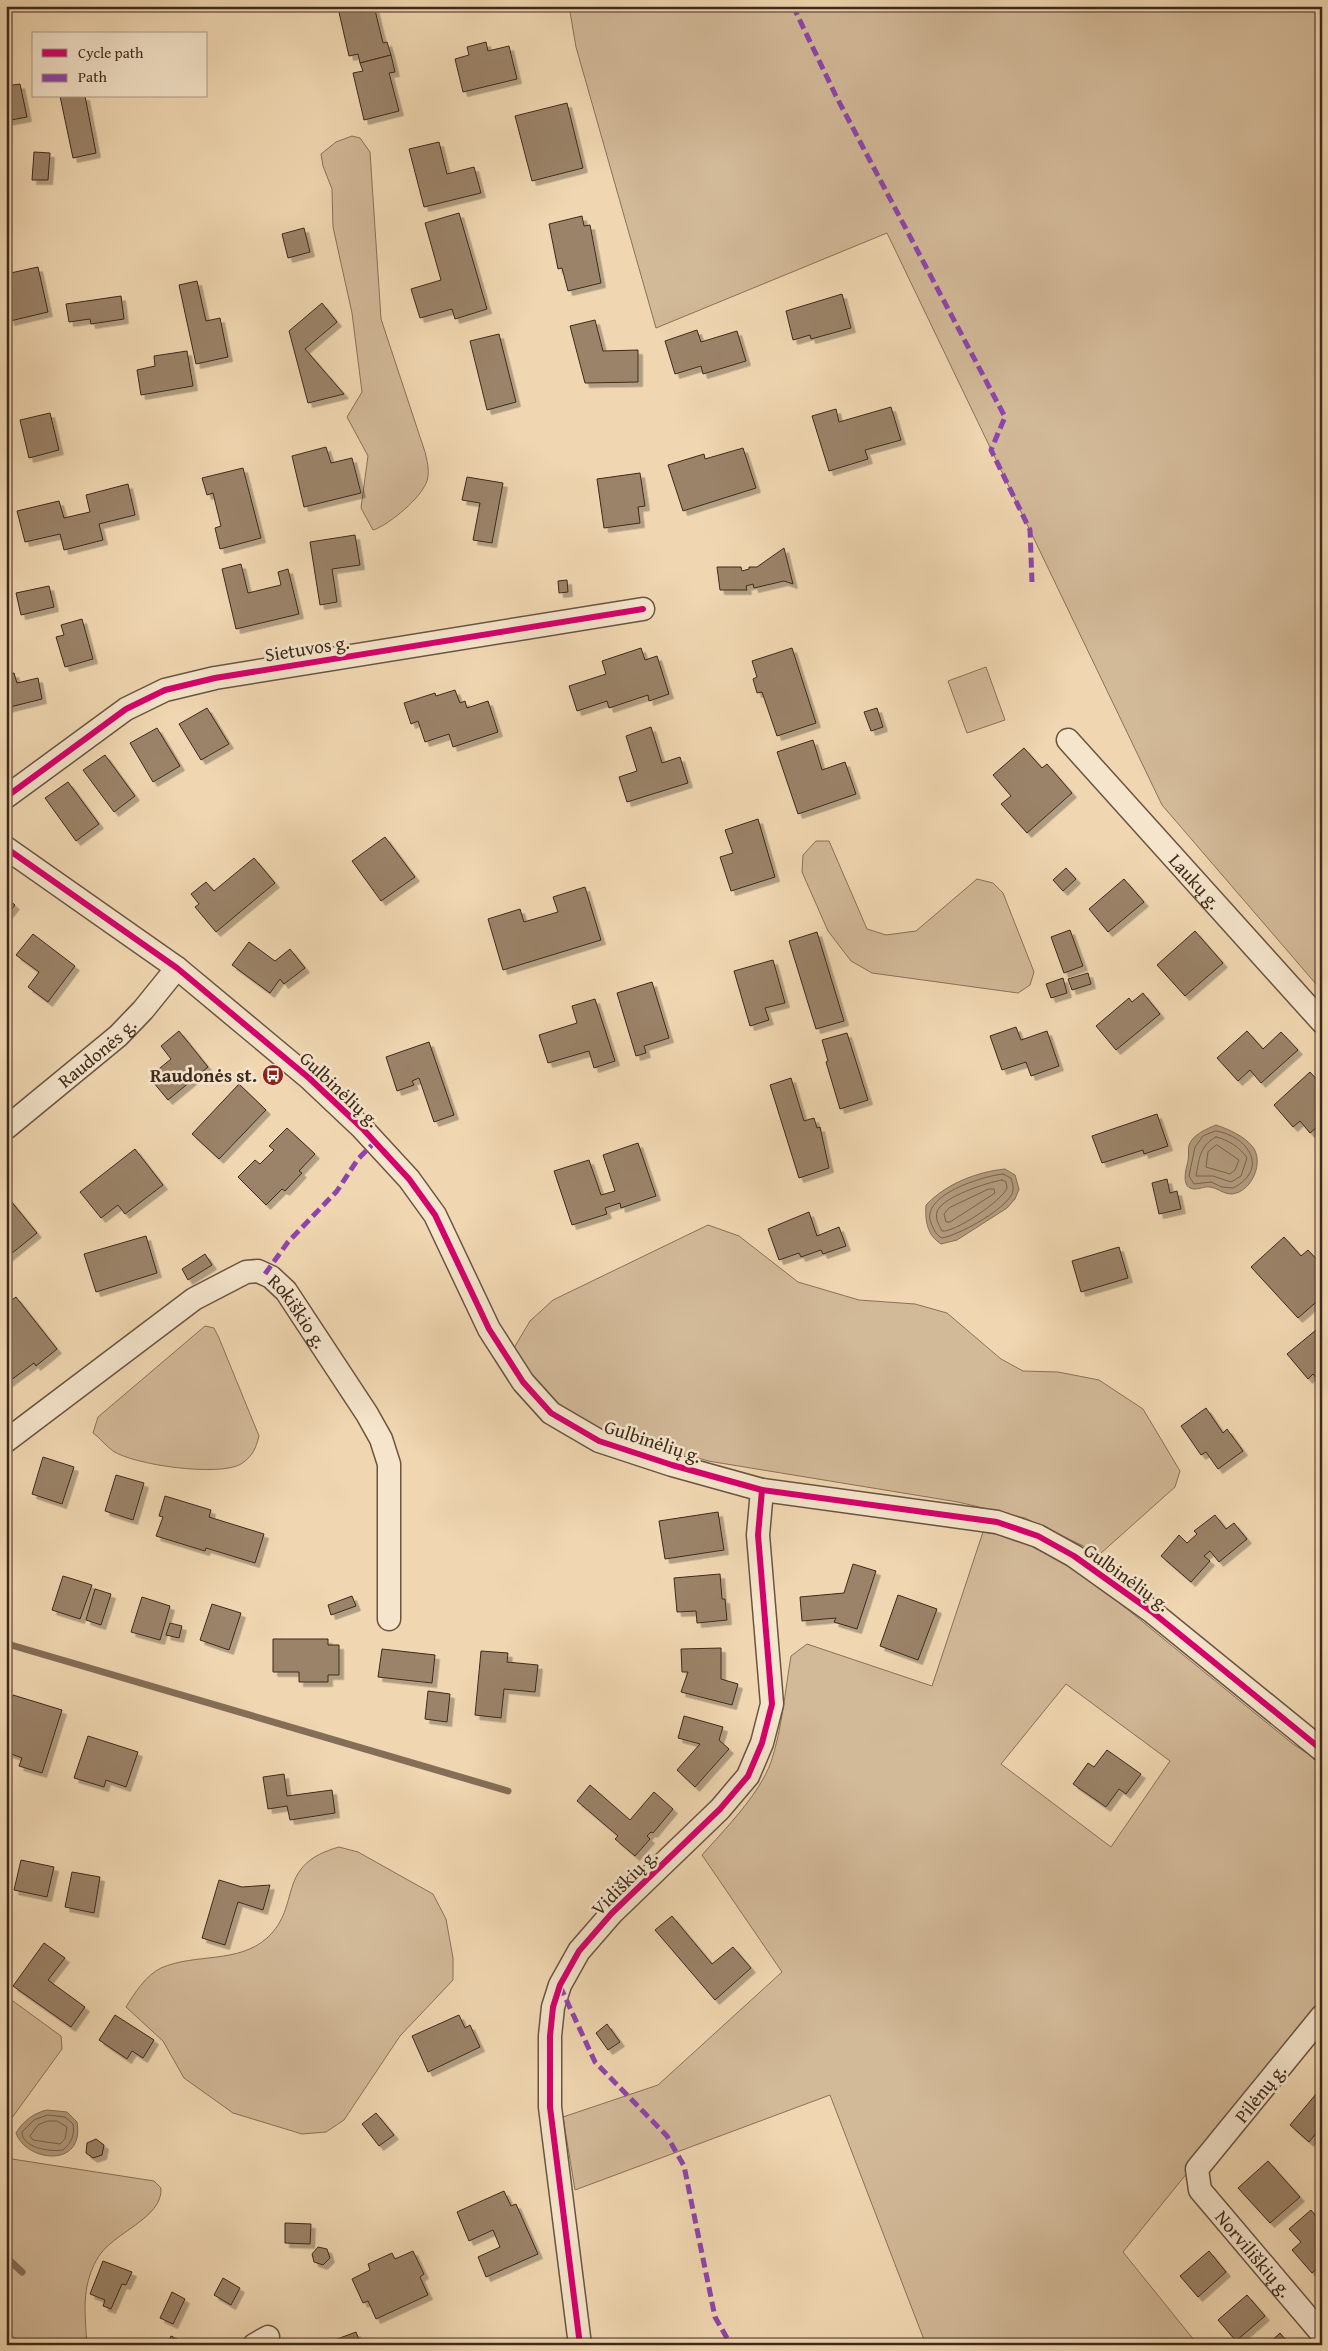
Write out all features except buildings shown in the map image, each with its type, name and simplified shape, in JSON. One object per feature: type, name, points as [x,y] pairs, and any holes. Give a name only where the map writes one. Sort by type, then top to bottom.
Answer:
[{"type":"street","name":"Sietuvos g.","points":[[6,797],[126,709],[165,690],[215,678],[643,609]]},
{"type":"street","name":"Laukų g.","points":[[1068,740],[1322,1022]]},
{"type":"street","name":"Gulbinėlių g.","points":[[6,848],[177,968],[309,1078],[362,1128],[409,1179],[435,1216],[488,1329],[523,1382],[551,1413],[599,1441],[672,1465],[762,1490],[997,1522],[1038,1536],[1074,1556],[1151,1611],[1322,1750]]},
{"type":"street","name":"Raudonės g.","points":[[6,1128],[118,1036],[143,1010],[177,968]]},
{"type":"street","name":"Rokiškio g.","points":[[6,1441],[194,1299],[246,1272],[258,1271],[272,1278],[286,1291],[367,1414],[381,1439],[389,1464],[389,1619]]},
{"type":"street","name":"Vidiškių g.","points":[[580,2345],[550,2107],[550,2036],[553,2007],[560,1985],[579,1951],[612,1913],[720,1809],[748,1776],[762,1743],[772,1704],[758,1535],[762,1490]]},
{"type":"street","name":"Pilėnų g.","points":[[1197,2169],[1322,2016]]},
{"type":"street","name":"Norviliškių g.","points":[[1197,2169],[1200,2190],[1322,2334]]},
{"type":"shaded area","points":[[569,6],[1322,6],[1322,991],[1162,805],[887,233],[656,328],[576,47]]},
{"type":"shaded area","points":[[352,136],[360,138],[370,152],[381,319],[425,452],[428,470],[428,479],[415,499],[393,518],[373,530],[361,508],[368,456],[347,417],[362,392],[352,313],[333,227],[332,189],[323,166],[321,154],[336,142]]},
{"type":"shaded area","points":[[986,667],[1005,720],[967,733],[948,681]]},
{"type":"shaded area","points":[[816,841],[829,841],[867,929],[886,935],[916,931],[977,879],[993,883],[1003,893],[1034,972],[1030,985],[1018,993],[872,973],[851,961],[828,931],[802,872],[803,855]]},
{"type":"shaded area","points":[[708,1225],[739,1236],[798,1282],[859,1300],[915,1304],[947,1313],[1001,1359],[1023,1371],[1058,1372],[1099,1380],[1143,1409],[1180,1471],[1175,1487],[1100,1554],[1025,1518],[958,1502],[708,1461],[581,1423],[547,1397],[514,1348],[530,1321],[553,1300]]},
{"type":"shaded area","points":[[205,1326],[214,1328],[219,1338],[259,1436],[251,1455],[241,1464],[230,1468],[196,1469],[157,1465],[139,1461],[113,1451],[93,1433],[98,1417]]},
{"type":"shaded area","points":[[983,1532],[1009,1538],[1034,1548],[1083,1576],[1107,1593],[1293,1744],[1322,1763],[1322,2007],[1123,2252],[1198,2345],[926,2345],[830,2095],[575,2190],[563,2117],[658,2085],[782,1972],[702,1855],[741,1811],[766,1774],[778,1736],[791,1656],[807,1644],[932,1686]],"holes":[[[1066,1684],[1170,1761],[1111,1847],[1001,1764]]]},
{"type":"shaded area","points":[[339,1847],[358,1852],[433,1894],[446,1919],[453,1958],[453,1980],[400,2036],[344,2120],[326,2132],[302,2134],[233,2113],[184,2078],[163,2041],[126,2007],[145,1980],[161,1968],[174,1963],[243,1952],[267,1938],[278,1925],[297,1875],[305,1864],[319,1855]]},
{"type":"shaded area","points":[[6,1996],[61,2036],[62,2049],[6,2126]]},
{"type":"shaded area","points":[[6,2154],[12,2159],[154,2181],[161,2188],[159,2199],[146,2217],[104,2249],[97,2259],[88,2280],[86,2291],[85,2322],[87,2345],[23,2345],[6,2330]]},
{"type":"water","points":[[1216,1125],[1231,1131],[1249,1142],[1256,1152],[1257,1167],[1254,1175],[1251,1182],[1239,1192],[1229,1194],[1208,1187],[1195,1189],[1187,1186],[1185,1173],[1189,1145],[1201,1132]]},
{"type":"water","points":[[1005,1169],[1015,1175],[1019,1189],[1015,1199],[1007,1208],[957,1240],[941,1244],[936,1240],[928,1227],[926,1205],[943,1191],[962,1180],[983,1173]]},
{"type":"water","points":[[47,2110],[67,2112],[77,2122],[77,2137],[72,2148],[64,2154],[42,2155],[22,2143],[16,2133],[29,2118]]},
{"type":"waterway","points":[[6,1646],[11,1645],[508,1791]]},
{"type":"waterway","points":[[6,2257],[22,2272]]},
{"type":"marked path","points":[[793,6],[836,96],[1005,417],[991,450],[1030,530],[1032,582]]},
{"type":"marked path","points":[[265,1274],[288,1242],[337,1191],[358,1159],[375,1142]]},
{"type":"marked path","points":[[560,1986],[595,2062],[667,2136],[684,2166],[715,2317],[731,2345]]},
{"type":"cycle path","points":[[6,797],[126,709],[165,690],[215,678],[643,609]]},
{"type":"cycle path","points":[[6,848],[177,968],[309,1078],[362,1128],[409,1179],[435,1215],[489,1329],[523,1382],[551,1413],[599,1441],[672,1465],[762,1490],[997,1522],[1038,1536],[1074,1556],[1151,1611],[1322,1750]]},
{"type":"cycle path","points":[[580,2345],[550,2107],[550,2036],[553,2007],[560,1985],[579,1951],[612,1913],[720,1809],[748,1776],[762,1743],[772,1704],[758,1535],[762,1490]]},
{"type":"place","name":"Raudonės st.","points":[[273,1075]]}]
